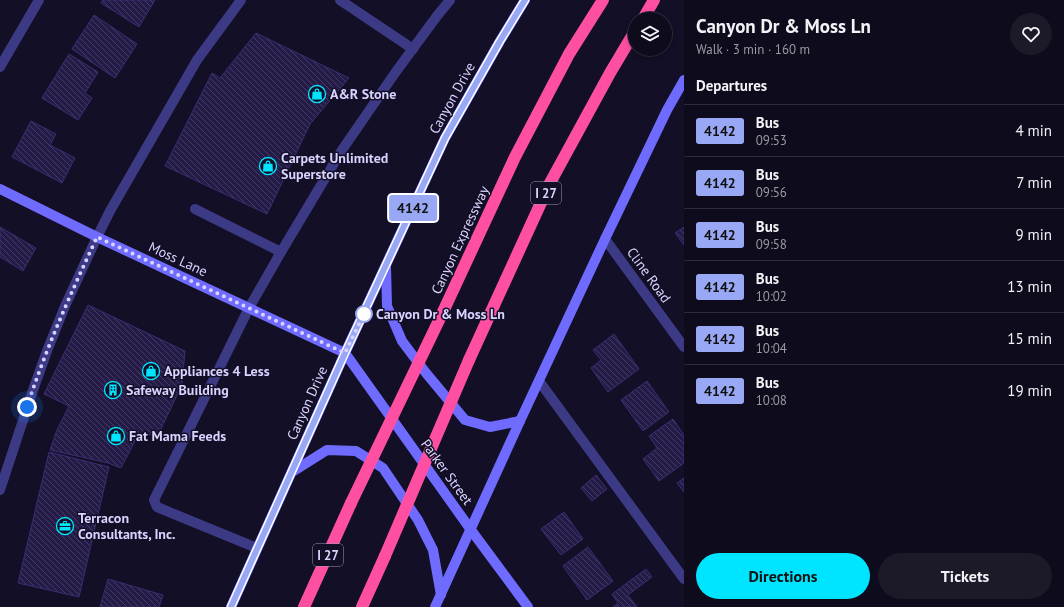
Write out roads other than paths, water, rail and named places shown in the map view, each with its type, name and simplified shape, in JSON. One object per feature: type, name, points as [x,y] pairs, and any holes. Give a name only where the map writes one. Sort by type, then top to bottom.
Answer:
[{"type":"highway","name":"Canyon Expressway","points":[[304,607],[351,503],[442,314],[515,157],[569,54],[603,0]]},
{"type":"highway","points":[[646,12],[654,0]]},
{"type":"highway","name":"I 27","points":[[362,607],[469,360],[550,183],[628,43]]},
{"type":"main road","name":"Canyon Drive","points":[[231,607],[345,353],[445,138],[525,0]]},
{"type":"main road","points":[[436,607],[520,421],[666,110],[684,80]]},
{"type":"main road","name":"Moss Lane","points":[[0,189],[97,237],[345,353]]},
{"type":"main road","points":[[386,264],[387,306],[402,341],[460,414],[466,420],[490,427],[520,421]]},
{"type":"main road","name":"Parker Street","points":[[345,353],[471,530],[528,607]]},
{"type":"main road","points":[[292,472],[327,450],[356,451],[383,468],[418,520],[433,550],[441,595]]},
{"type":"street","points":[[0,67],[39,0]]},
{"type":"street","points":[[0,490],[47,351],[65,306],[97,237],[110,211],[196,60],[241,0]]},
{"type":"street","points":[[340,0],[413,49]]},
{"type":"street","points":[[257,548],[157,507],[154,500],[249,308],[281,252],[342,150],[413,49],[450,0]]},
{"type":"street","points":[[194,209],[281,252]]},
{"type":"street","name":"Cline Road","points":[[605,240],[684,347]]},
{"type":"street","points":[[539,381],[684,579]]},
{"type":"place","name":"A&R Stone","points":[[317,94]]},
{"type":"place","name":"Carpets Unlimited Superstore","points":[[268,166]]},
{"type":"place","name":"Canyon Dr & Moss Ln","points":[[364,314]]},
{"type":"place","name":"Appliances 4 Less","points":[[151,371]]},
{"type":"place","name":"Safeway Building","points":[[113,390]]},
{"type":"place","name":"Fat Mama Feeds","points":[[116,436]]},
{"type":"place","name":"Terracon Consultants, Inc.","points":[[65,526]]}]
